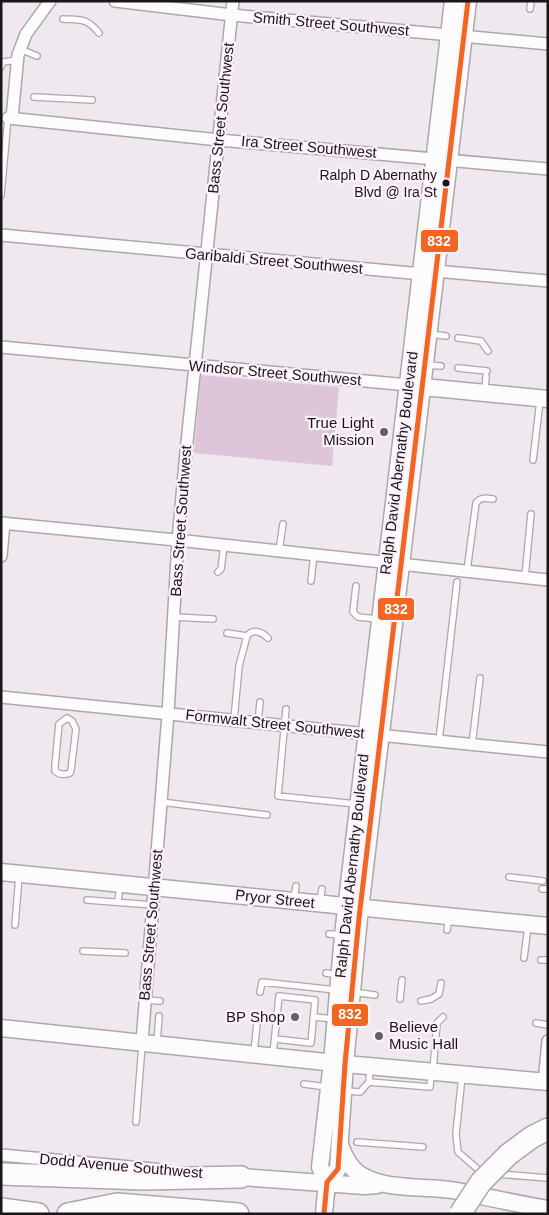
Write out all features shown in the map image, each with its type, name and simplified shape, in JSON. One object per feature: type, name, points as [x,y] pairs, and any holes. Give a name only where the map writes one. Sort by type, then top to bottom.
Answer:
[{"type":"highway","points":[[460,1214],[481,1182],[509,1154],[532,1137],[548,1129]]},
{"type":"highway","points":[[1,1174],[144,1179],[241,1177]]},
{"type":"highway","points":[[68,1214],[117,1204],[238,1214]]},
{"type":"highway","points":[[1,1209],[38,1214]]},
{"type":"main road","name":"Ralph David Abernathy Boulevard","points":[[327,1182],[338,1169],[344,1090],[338,1063],[336,1019],[339,983],[353,906],[429,271],[456,36],[453,1]]},
{"type":"main road","name":"Ralph David Abernathy Boulevard","points":[[456,36],[468,1]]},
{"type":"main road","name":"Ralph David Abernathy Boulevard","points":[[415,386],[433,366],[428,334],[429,271]]},
{"type":"main road","name":"Windsor Street Southwest","points":[[415,386],[544,399]]},
{"type":"main road","name":"Ralph David Abernathy Boulevard","points":[[338,1063],[339,983],[336,935],[353,906],[352,836],[373,734],[380,619],[394,563]]},
{"type":"main road","name":"Pryor Street","points":[[1,872],[155,887],[295,893],[321,896],[353,906],[448,923],[548,926]]},
{"type":"main road","points":[[1,1028],[338,1063],[370,1074],[412,1066],[432,1072],[546,1082]]},
{"type":"main road","name":"Ralph David Abernathy Boulevard","points":[[324,1214],[327,1182],[320,1167],[323,1134],[344,1090]]},
{"type":"main road","points":[[323,1134],[340,1140],[344,1156],[352,1168],[372,1180],[387,1184],[455,1191],[548,1209]]},
{"type":"main road","points":[[241,1177],[365,1186],[387,1184]]},
{"type":"street","points":[[10,118],[19,55],[26,34],[50,1]]},
{"type":"street","name":"Smith Street Southwest","points":[[115,1],[232,15],[548,44]]},
{"type":"street","name":"Bass Street Southwest","points":[[149,1042],[145,1000],[168,714],[178,540],[233,1]]},
{"type":"street","name":"Ira Street Southwest","points":[[10,118],[219,140],[441,158],[548,169]]},
{"type":"street","name":"Garibaldi Street Southwest","points":[[1,235],[411,273],[429,271],[548,281]]},
{"type":"street","name":"Windsor Street Southwest","points":[[1,347],[415,386]]},
{"type":"street","points":[[1,556],[3,523],[314,554],[548,580]]},
{"type":"street","name":"Formwalt Street Southwest","points":[[1,697],[548,752]]},
{"type":"street","points":[[546,1082],[548,1042]]},
{"type":"street","name":"Dodd Avenue Southwest","points":[[1,1155],[241,1177]]},
{"type":"lane","points":[[530,9],[531,1]]},
{"type":"lane","points":[[63,20],[84,20],[92,24],[99,33]]},
{"type":"lane","points":[[1,67],[4,62],[19,55],[37,56]]},
{"type":"lane","points":[[34,97],[92,100]]},
{"type":"lane","points":[[1,195],[10,118]]},
{"type":"lane","points":[[428,334],[446,336]]},
{"type":"lane","points":[[458,338],[481,341],[488,351]]},
{"type":"lane","points":[[458,368],[486,374],[485,393]]},
{"type":"lane","points":[[533,460],[544,399]]},
{"type":"lane","points":[[467,571],[476,503],[478,499],[493,499]]},
{"type":"lane","points":[[525,577],[531,514]]},
{"type":"lane","points":[[279,551],[283,524]]},
{"type":"lane","points":[[218,572],[221,569],[224,545]]},
{"type":"lane","points":[[311,581],[314,554]]},
{"type":"lane","points":[[439,741],[457,582]]},
{"type":"lane","points":[[356,586],[353,612],[358,617],[380,619]]},
{"type":"lane","points":[[174,617],[213,620]]},
{"type":"lane","points":[[234,720],[239,666],[247,636],[250,632],[254,631],[264,634],[268,638]]},
{"type":"lane","points":[[226,633],[247,636]]},
{"type":"lane","points":[[472,745],[480,678]]},
{"type":"lane","points":[[258,723],[260,702]]},
{"type":"lane","points":[[67,718],[68,704]]},
{"type":"lane","points":[[286,709],[278,796],[358,804]]},
{"type":"lane","points":[[67,718],[72,721],[76,729],[71,770],[70,773],[58,774],[55,765],[59,724],[67,718]]},
{"type":"lane","points":[[161,802],[267,814]]},
{"type":"lane","points":[[14,924],[19,874]]},
{"type":"lane","points":[[509,877],[542,881]]},
{"type":"lane","points":[[118,902],[120,884]]},
{"type":"lane","points":[[87,900],[153,905]]},
{"type":"lane","points":[[524,958],[528,924]]},
{"type":"lane","points":[[83,951],[124,953]]},
{"type":"lane","points":[[400,998],[402,980]]},
{"type":"lane","points":[[260,992],[262,982],[339,983],[375,995]]},
{"type":"lane","points":[[421,1000],[431,999],[439,994],[441,983]]},
{"type":"lane","points":[[273,1056],[274,1039],[279,996],[315,1000],[312,1043],[274,1039]]},
{"type":"lane","points":[[145,1000],[160,1001]]},
{"type":"lane","points":[[136,1122],[149,1042],[159,1016]]},
{"type":"lane","points":[[314,1017],[336,1019]]},
{"type":"lane","points":[[304,1084],[344,1090],[370,1074],[430,1088],[438,1023],[443,1017]]},
{"type":"lane","points":[[536,1023],[548,1025]]},
{"type":"lane","points":[[253,1054],[257,1024]]},
{"type":"lane","points":[[462,1074],[456,1134],[458,1152],[481,1172],[548,1178]]},
{"type":"lane","points":[[357,1142],[423,1147]]},
{"type":"shaded area","points":[[201,375],[339,387],[332,466],[194,453]]},
{"type":"transit line","name":"832","points":[[324,1214],[327,1182],[338,1169],[345,1064],[359,918],[468,1]]},
{"type":"place","name":"Ralph D Abernathy Blvd @ Ira St","points":[[446,183]]},
{"type":"place","name":"True Light Mission","points":[[384,432]]},
{"type":"place","name":"BP Shop","points":[[295,1017]]},
{"type":"place","name":"Believe Music Hall","points":[[379,1036]]}]
